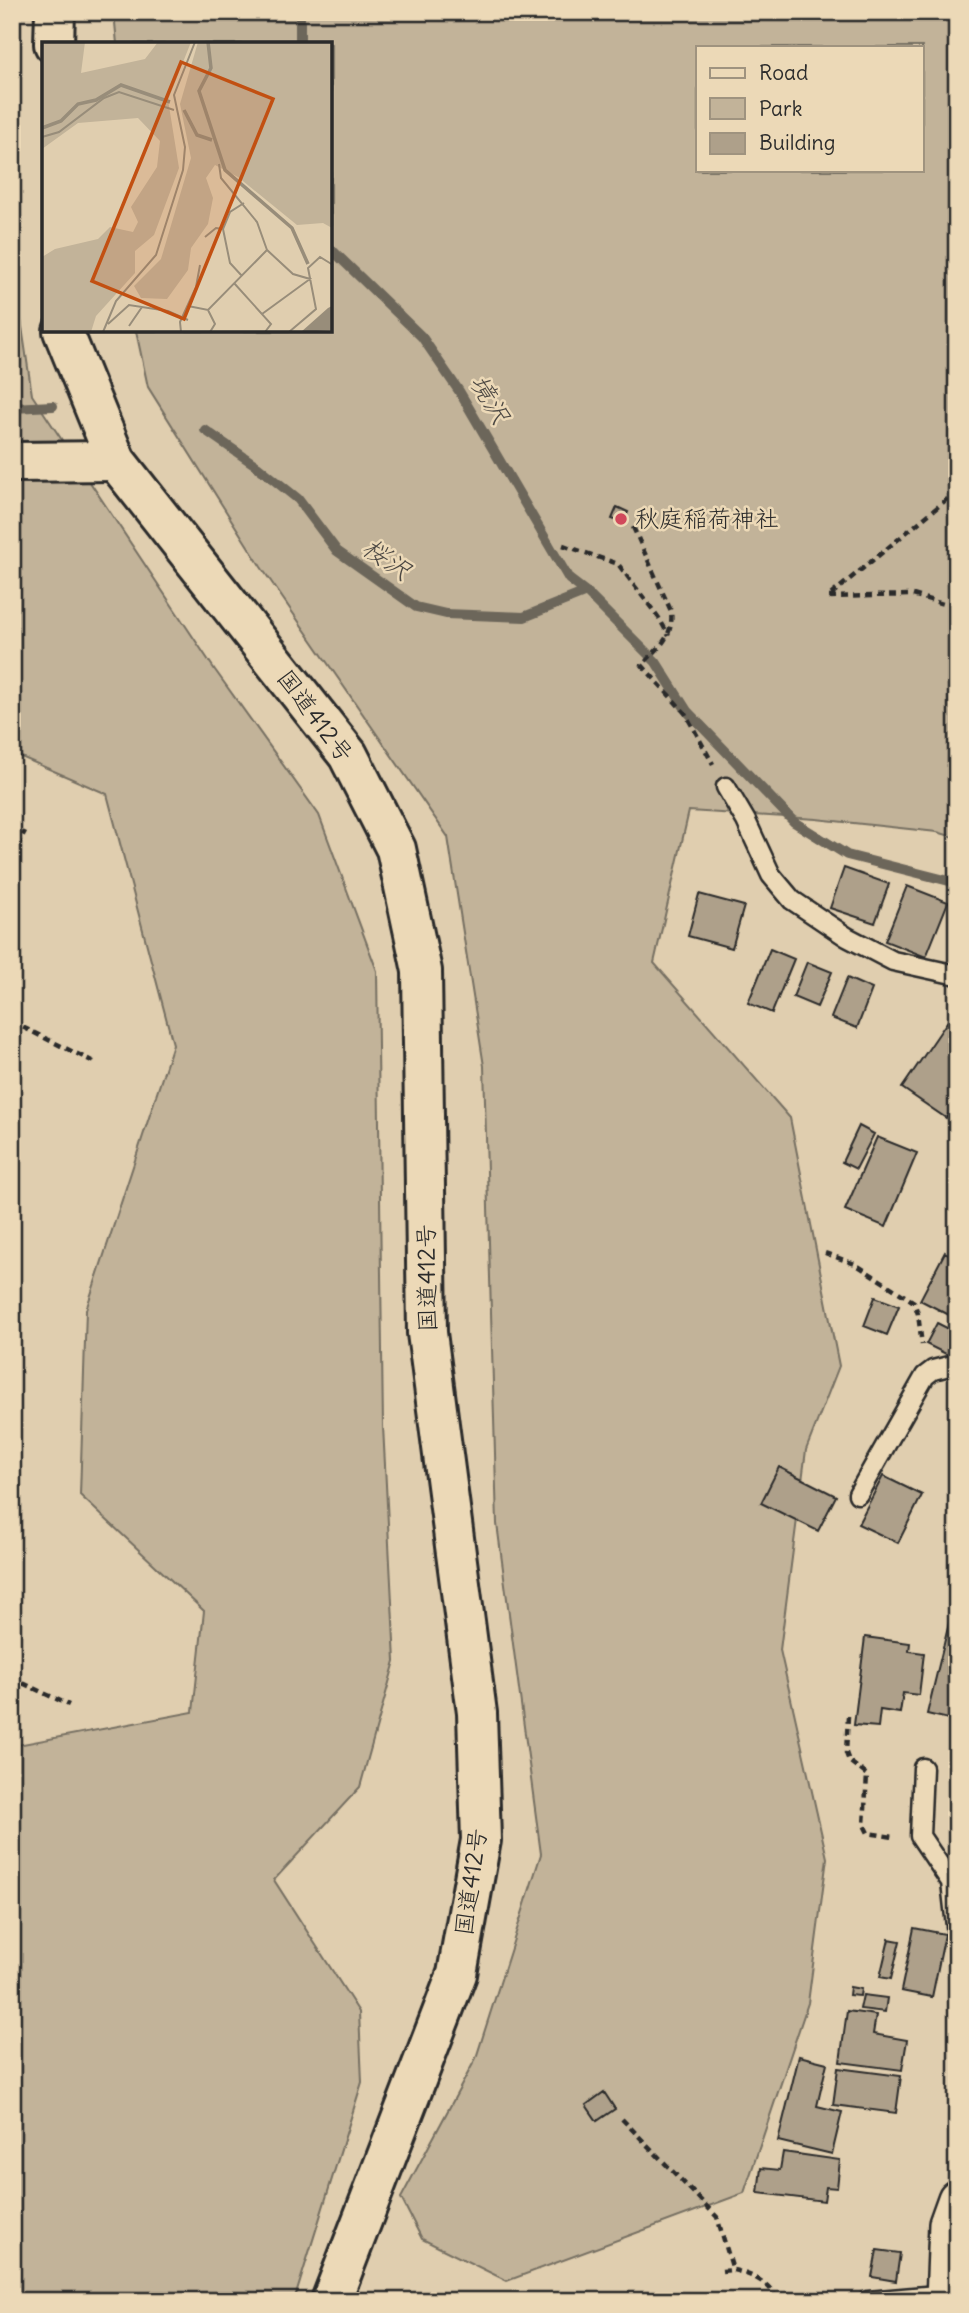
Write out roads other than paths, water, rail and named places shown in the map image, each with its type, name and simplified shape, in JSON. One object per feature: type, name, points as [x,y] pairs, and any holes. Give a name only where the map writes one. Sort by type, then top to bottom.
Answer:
[{"type":"main road","points":[[54,42],[55,12]]},
{"type":"main road","name":"国道412号","points":[[63,332],[116,461],[348,755],[396,849],[422,971],[427,1333],[477,1713],[481,1840],[457,1974],[331,2301]]},
{"type":"main road","points":[[12,462],[116,461]]},
{"type":"street","points":[[948,2296],[948,2224],[957,2199]]},
{"type":"lane","points":[[726,787],[746,821],[771,875],[792,900],[847,937],[893,961],[957,975]]},
{"type":"lane","points":[[858,1494],[925,1376],[933,1370],[957,1364]]},
{"type":"lane","points":[[923,1768],[920,1836],[951,1882],[957,1935]]},
{"type":"lane","points":[[868,2301],[948,2296]]},
{"type":"waterway","name":"境沢","points":[[300,12],[300,42]]},
{"type":"waterway","points":[[332,250],[422,337],[459,391],[569,579],[586,592],[656,662],[687,711],[794,822],[847,855],[957,883]]},
{"type":"waterway","name":"桜沢","points":[[12,408],[53,406]]},
{"type":"waterway","name":"桜沢","points":[[205,430],[298,499],[337,551],[416,607],[446,614],[524,617],[586,592]]},
{"type":"place","name":"秋庭稲荷神社","points":[[621,519]]}]
